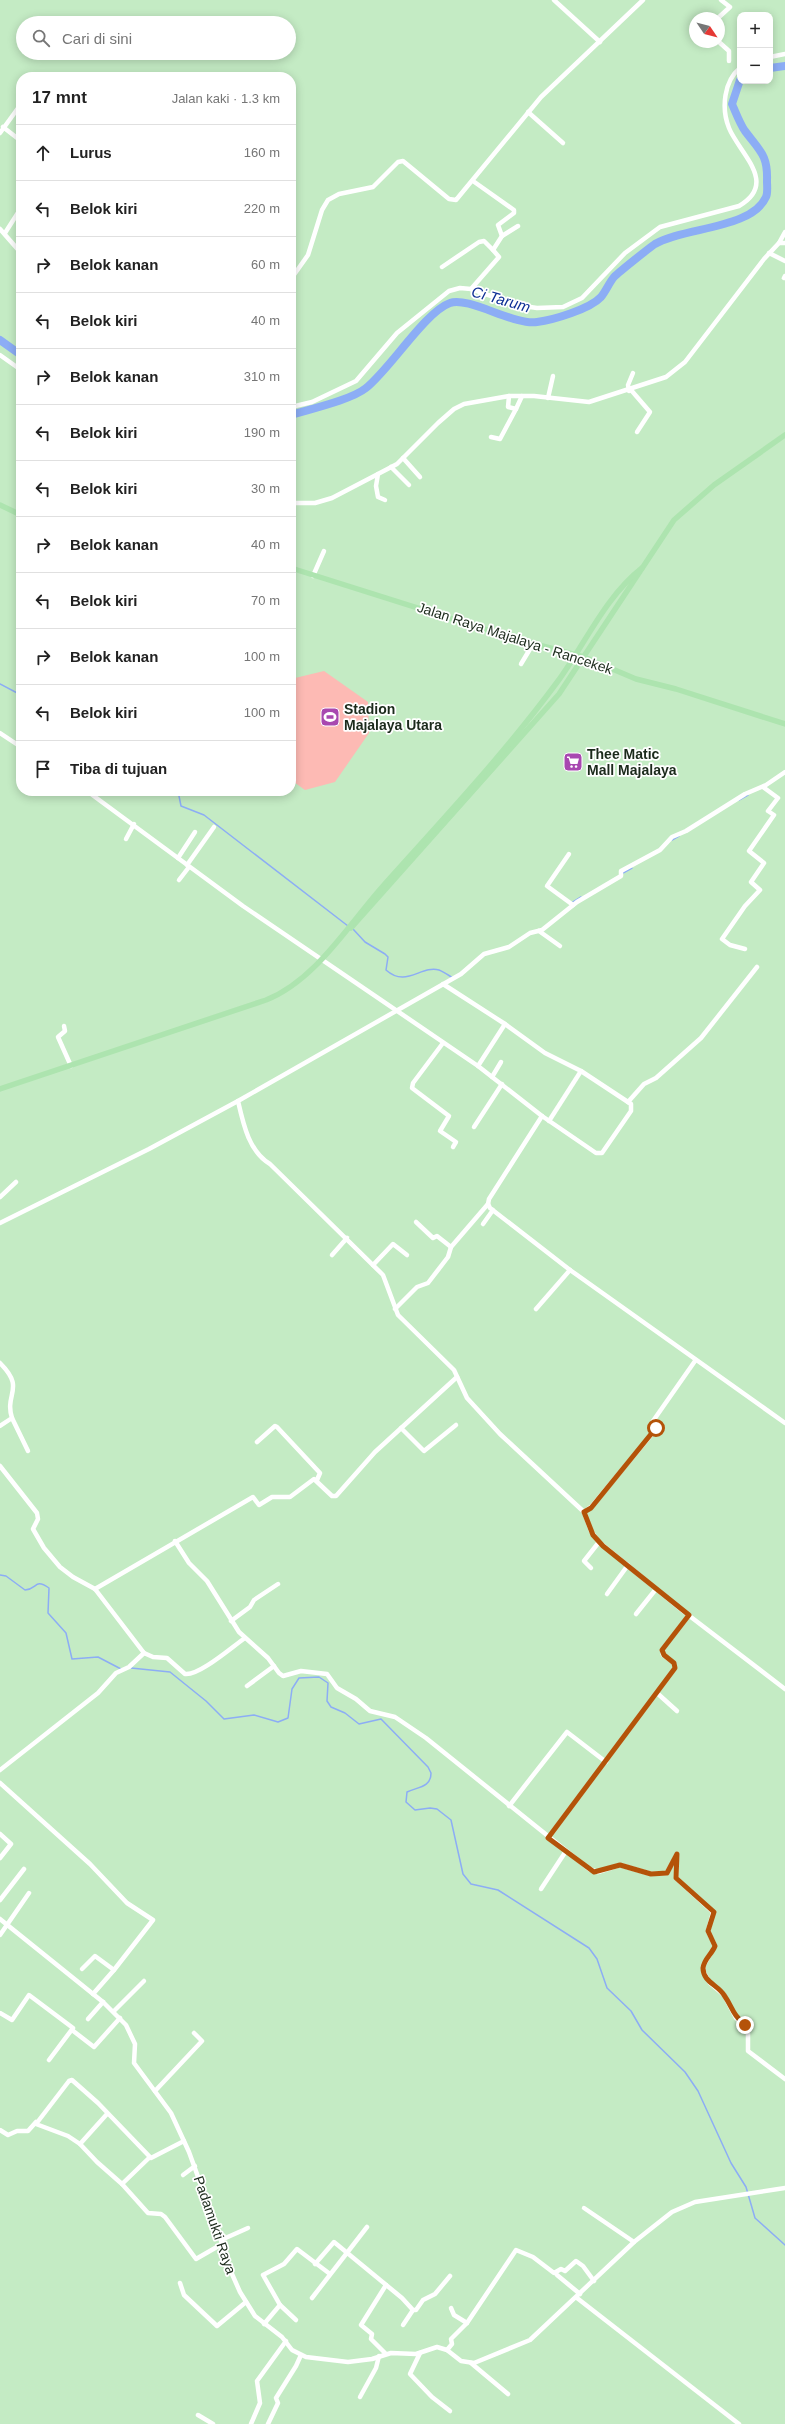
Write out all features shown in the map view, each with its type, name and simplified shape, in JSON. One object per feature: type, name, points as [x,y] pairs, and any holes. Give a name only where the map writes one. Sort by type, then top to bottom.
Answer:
[{"type":"main road","points":[[0,1090],[274,997],[297,981],[321,960],[539,717],[584,657],[601,628],[634,583],[642,568],[674,520],[697,499],[785,435]]},
{"type":"main road","points":[[0,505],[16,513]]},
{"type":"main road","points":[[343,935],[363,908],[500,754],[540,705],[617,594],[642,568]]},
{"type":"main road","name":"Jalan Raya Majalaya - Rancekek","points":[[296,570],[533,644],[584,657],[636,679],[676,689],[785,724]]},
{"type":"street","points":[[554,0],[600,42]]},
{"type":"street","points":[[296,272],[308,255],[325,202],[331,198],[373,187],[394,164],[401,161],[415,169],[450,200],[456,200],[528,112],[643,0]]},
{"type":"street","points":[[721,0],[730,7],[725,12]]},
{"type":"street","points":[[725,47],[729,51],[729,61]]},
{"type":"street","points":[[773,56],[785,54]]},
{"type":"street","points":[[296,406],[312,402],[356,382],[397,333],[450,291],[460,288],[471,289],[517,305],[537,308],[563,306],[582,298],[625,253],[660,227],[738,206],[747,201],[754,190],[755,170],[728,127],[725,105],[725,94],[729,81],[737,72]]},
{"type":"street","points":[[0,132],[16,111]]},
{"type":"street","points":[[528,112],[563,143]]},
{"type":"street","points":[[3,128],[16,137]]},
{"type":"street","points":[[473,181],[514,210],[514,214],[498,226],[502,236]]},
{"type":"street","points":[[5,233],[16,216]]},
{"type":"street","points":[[493,250],[502,236],[518,226]]},
{"type":"street","points":[[0,229],[16,247]]},
{"type":"street","points":[[296,503],[315,503],[332,498],[391,467],[403,458],[438,423],[460,405],[509,396],[589,402],[658,381],[679,368],[728,304],[779,243],[785,232]]},
{"type":"street","points":[[442,267],[482,241],[499,257],[471,289]]},
{"type":"street","points":[[779,243],[785,243]]},
{"type":"street","points":[[770,253],[785,261]]},
{"type":"street","points":[[0,355],[16,366]]},
{"type":"street","points":[[633,373],[628,385],[630,390],[650,412],[638,432]]},
{"type":"street","points":[[548,398],[553,376]]},
{"type":"street","points":[[509,396],[508,407],[516,409]]},
{"type":"street","points":[[491,437],[500,439],[522,396]]},
{"type":"street","points":[[403,458],[420,477]]},
{"type":"street","points":[[391,467],[409,486]]},
{"type":"street","points":[[378,474],[376,486],[378,498],[385,500]]},
{"type":"street","points":[[313,576],[324,552]]},
{"type":"street","points":[[521,664],[533,644]]},
{"type":"street","points":[[0,733],[16,744]]},
{"type":"street","points":[[0,1223],[149,1149],[238,1101],[461,974],[484,954],[509,947],[530,932],[539,931],[573,905],[621,876],[621,871],[660,850],[672,837],[686,831],[744,794],[763,787],[785,772]]},
{"type":"street","points":[[745,949],[730,945],[722,939],[745,906],[760,890],[751,880],[764,863],[749,851],[774,816],[768,811],[778,798],[763,787]]},
{"type":"street","points":[[94,796],[134,824],[188,866],[321,960],[394,1011],[478,1066],[549,1121],[601,1154],[631,1111],[631,1104],[581,1071],[545,1053],[505,1024],[442,984]]},
{"type":"street","points":[[126,839],[134,824]]},
{"type":"street","points":[[179,880],[214,827]]},
{"type":"street","points":[[178,858],[195,832]]},
{"type":"street","points":[[569,854],[546,886],[573,905]]},
{"type":"street","points":[[539,931],[560,946]]},
{"type":"street","points":[[628,1102],[644,1084],[656,1078],[701,1038],[757,967]]},
{"type":"street","points":[[478,1066],[505,1024]]},
{"type":"street","points":[[64,1026],[65,1032],[58,1037],[71,1066]]},
{"type":"street","points":[[443,1043],[413,1083],[412,1088],[449,1116],[440,1131],[456,1142],[453,1147]]},
{"type":"street","points":[[492,1077],[501,1062]]},
{"type":"street","points":[[549,1121],[581,1071]]},
{"type":"street","points":[[474,1127],[502,1084]]},
{"type":"street","points":[[238,1101],[254,1151],[259,1158],[270,1164],[373,1265],[386,1281],[395,1308],[415,1333],[454,1370],[467,1398],[500,1434],[584,1512],[591,1531],[599,1542],[656,1589],[785,1689]]},
{"type":"street","points":[[395,1308],[417,1287],[428,1283],[448,1257],[451,1248],[488,1204],[501,1178],[542,1116]]},
{"type":"street","points":[[0,1197],[16,1182]]},
{"type":"street","points":[[488,1204],[493,1210],[570,1270],[785,1423]]},
{"type":"street","points":[[483,1224],[493,1210]]},
{"type":"street","points":[[416,1222],[432,1238],[437,1236],[451,1248]]},
{"type":"street","points":[[332,1255],[346,1238]]},
{"type":"street","points":[[373,1265],[393,1244],[407,1255]]},
{"type":"street","points":[[536,1309],[570,1270]]},
{"type":"street","points":[[584,1512],[606,1490],[656,1428],[653,1421],[695,1360]]},
{"type":"street","points":[[0,1363],[14,1380],[14,1391],[10,1407],[12,1418],[28,1451]]},
{"type":"street","points":[[317,1480],[332,1496],[338,1495],[367,1461],[457,1377]]},
{"type":"street","points":[[0,1426],[12,1418]]},
{"type":"street","points":[[401,1428],[424,1451],[456,1425]]},
{"type":"street","points":[[257,1442],[277,1427],[320,1473],[317,1480]]},
{"type":"street","points":[[0,1466],[37,1513],[38,1519],[33,1529],[44,1548],[69,1574],[95,1589],[144,1653],[153,1657],[164,1656],[188,1674],[204,1666],[245,1638]]},
{"type":"street","points":[[95,1589],[252,1497],[258,1505],[272,1497],[290,1497],[312,1480],[317,1480]]},
{"type":"street","points":[[175,1541],[189,1563],[207,1582],[231,1620],[245,1638],[268,1658],[283,1676],[302,1671],[326,1674],[337,1688],[356,1699],[370,1711],[395,1717],[426,1738],[548,1838],[594,1872],[620,1865],[651,1874],[667,1873],[677,1854],[676,1878],[714,1912],[708,1931],[715,1946],[703,1966],[704,1973],[710,1983],[724,1995],[736,2018],[748,2029],[748,2051],[785,2079]]},
{"type":"street","points":[[591,1568],[584,1560],[599,1542]]},
{"type":"street","points":[[607,1594],[628,1565]]},
{"type":"street","points":[[231,1620],[250,1607],[254,1600],[278,1584]]},
{"type":"street","points":[[636,1614],[656,1589]]},
{"type":"street","points":[[548,1838],[657,1693],[675,1666],[662,1654],[662,1650],[689,1615]]},
{"type":"street","points":[[0,1770],[98,1693],[116,1674],[129,1667],[144,1653]]},
{"type":"street","points":[[247,1686],[274,1666]]},
{"type":"street","points":[[657,1693],[677,1711]]},
{"type":"street","points":[[510,1806],[567,1733],[606,1762]]},
{"type":"street","points":[[0,1783],[90,1864],[127,1903],[152,1918],[152,1922],[93,1994]]},
{"type":"street","points":[[0,1834],[11,1844],[0,1858]]},
{"type":"street","points":[[541,1889],[566,1851]]},
{"type":"street","points":[[0,1900],[24,1869]]},
{"type":"street","points":[[0,1935],[29,1894]]},
{"type":"street","name":"Padamukti Raya","points":[[0,1919],[114,2011],[120,2018],[135,2044],[134,2063],[157,2089],[171,2113],[184,2141],[195,2166],[222,2242],[224,2256],[246,2302],[255,2316],[286,2342],[292,2350],[301,2355]]},
{"type":"street","points":[[82,1969],[95,1956],[114,1970]]},
{"type":"street","points":[[114,2011],[144,1981]]},
{"type":"street","points":[[0,2013],[12,2020],[29,1995],[73,2028],[72,2030],[94,2047],[120,2018]]},
{"type":"street","points":[[88,2019],[103,2002]]},
{"type":"street","points":[[49,2060],[72,2030]]},
{"type":"street","points":[[157,2089],[202,2041],[194,2032]]},
{"type":"street","points":[[0,2130],[8,2135],[17,2131],[28,2131],[69,2081],[72,2080],[98,2103],[150,2158]]},
{"type":"street","points":[[80,2144],[107,2114]]},
{"type":"street","points":[[36,2122],[37,2126],[68,2136],[80,2144],[97,2162],[122,2184],[148,2213],[161,2214],[165,2217],[196,2259],[222,2242],[248,2228]]},
{"type":"street","points":[[122,2184],[150,2158],[184,2141]]},
{"type":"street","points":[[183,2175],[195,2166]]},
{"type":"street","points":[[471,2364],[524,2344],[537,2334],[634,2242],[663,2217],[689,2203],[785,2188]]},
{"type":"street","points":[[584,2208],[634,2242]]},
{"type":"street","points":[[312,2298],[367,2227]]},
{"type":"street","points":[[315,2264],[334,2242],[386,2285],[413,2310]]},
{"type":"street","points":[[296,2320],[280,2305],[263,2275],[284,2264],[297,2249],[330,2274]]},
{"type":"street","points":[[447,2350],[452,2344],[451,2338],[466,2323],[516,2250],[533,2257],[554,2273],[561,2269],[565,2271],[576,2261],[583,2266],[594,2281]]},
{"type":"street","points":[[557,2275],[578,2296],[739,2424]]},
{"type":"street","points":[[403,2325],[413,2310],[416,2310],[423,2300],[434,2295],[450,2276]]},
{"type":"street","points":[[180,2283],[184,2295],[217,2326],[246,2302]]},
{"type":"street","points":[[386,2285],[361,2325],[372,2334],[371,2339],[386,2354]]},
{"type":"street","points":[[264,2324],[280,2305]]},
{"type":"street","points":[[451,2308],[454,2315],[466,2323]]},
{"type":"street","points":[[253,2423],[260,2399],[257,2381],[286,2342]]},
{"type":"street","points":[[268,2424],[278,2403],[276,2398],[296,2366],[301,2355],[348,2362],[372,2360],[386,2354],[420,2353],[437,2347],[447,2350],[461,2361],[471,2364],[508,2394]]},
{"type":"street","points":[[420,2353],[410,2375],[450,2411]]},
{"type":"street","points":[[360,2397],[376,2368],[379,2356]]},
{"type":"street","points":[[198,2415],[213,2424]]},
{"type":"shaded area","name":"Stadion Majalaya Utara","points":[[324,671],[368,702],[369,733],[335,782],[305,790],[296,784],[296,678]]},
{"type":"waterway","name":"Ci Tarum","points":[[773,68],[785,66]]},
{"type":"waterway","name":"Ci Tarum","points":[[296,414],[341,400],[366,388],[386,368],[430,317],[440,308],[450,303],[458,302],[468,304],[517,320],[528,322],[544,321],[561,316],[580,310],[596,301],[603,295],[614,277],[655,244],[668,238],[732,221],[747,215],[758,208],[767,194],[766,165],[759,149],[741,125],[732,104],[739,84]]},
{"type":"waterway","name":"Ci Tarum","points":[[0,340],[16,351]]},
{"type":"waterway","points":[[0,684],[16,692]]},
{"type":"waterway","points":[[739,800],[748,795]]},
{"type":"waterway","points":[[179,796],[181,806],[204,815],[348,926]]},
{"type":"waterway","points":[[672,840],[679,836]]},
{"type":"waterway","points":[[623,873],[632,868]]},
{"type":"waterway","points":[[573,902],[581,897]]},
{"type":"waterway","points":[[353,929],[365,942],[388,957],[386,970],[393,975],[407,977],[432,969],[439,970],[453,978]]},
{"type":"waterway","points":[[0,1575],[6,1576],[25,1590],[38,1584],[49,1588],[48,1613],[66,1633],[72,1659],[98,1657],[121,1669]]},
{"type":"waterway","points":[[131,1668],[170,1672],[206,1701],[224,1719],[254,1715],[278,1722],[288,1718],[292,1689],[299,1678],[319,1677],[328,1683],[327,1701],[331,1707],[345,1713],[359,1724],[381,1719],[428,1767],[431,1773],[429,1782],[407,1792],[406,1802],[415,1810],[430,1808],[437,1809],[451,1820],[463,1874],[471,1884],[498,1890],[589,1948],[597,1959],[607,1988],[631,2011],[642,2030],[685,2072],[698,2091],[731,2163],[746,2187],[755,2218],[785,2245]]},
{"type":"place","name":"Stadion Majalaya Utara","points":[[330,717]]},
{"type":"place","name":"Thee Matic Mall Majalaya","points":[[573,762]]},
{"type":"route","points":[[656,1428],[635,1456],[591,1508],[584,1512],[593,1535],[603,1546],[689,1615],[662,1650],[662,1654],[674,1663],[675,1668],[620,1745],[596,1774],[548,1838],[594,1872],[603,1871],[620,1865],[651,1874],[662,1872],[667,1873],[677,1854],[676,1878],[714,1912],[708,1931],[715,1946],[703,1966],[704,1973],[712,1986],[722,1992],[736,2018],[745,2025]]}]
